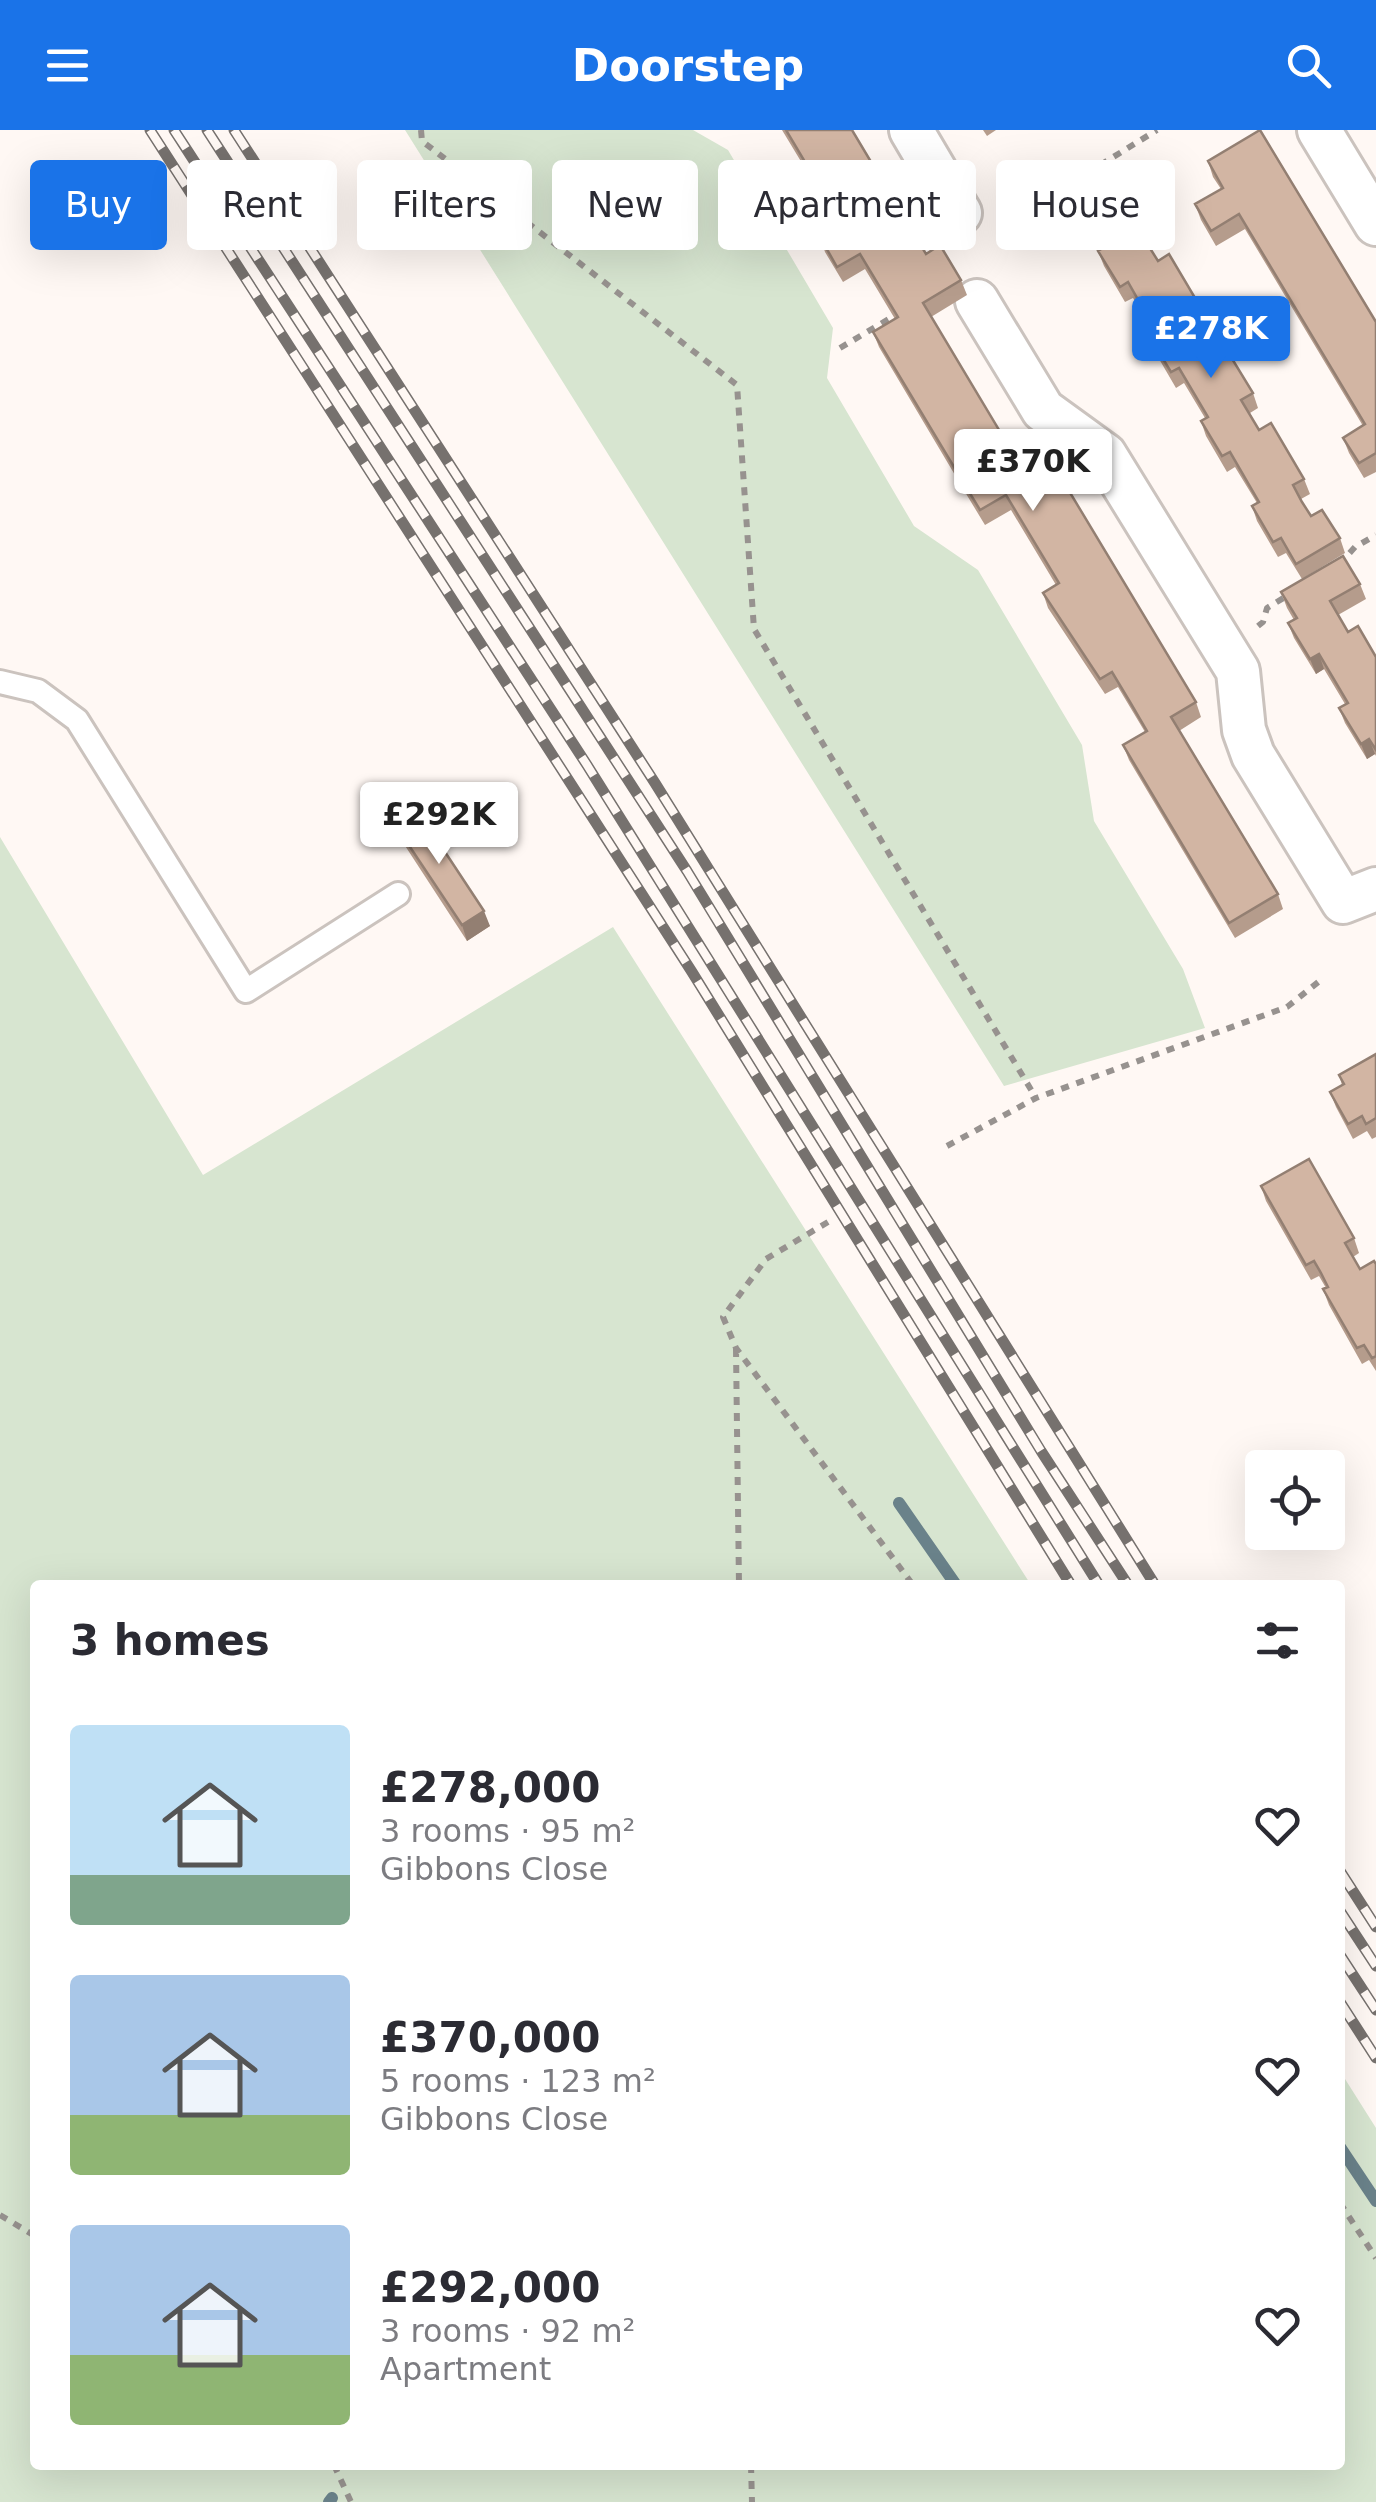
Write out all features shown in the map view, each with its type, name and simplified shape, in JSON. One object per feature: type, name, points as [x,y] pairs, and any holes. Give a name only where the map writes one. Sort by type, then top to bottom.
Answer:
[{"type":"street","points":[[911,130],[929,160]]},
{"type":"street","points":[[1320,130],[1376,224]]},
{"type":"street","points":[[977,301],[1044,410],[1105,454],[1238,671],[1244,730],[1253,755],[1360,896]]},
{"type":"lane","points":[[0,682],[38,691],[77,720],[246,991],[398,894]]},
{"type":"path","points":[[422,130],[422,142],[737,385],[754,628],[1036,1098]]},
{"type":"path","points":[[976,211],[1034,206],[1157,130]]},
{"type":"path","points":[[840,348],[894,316]]},
{"type":"path","points":[[1327,572],[1376,535]]},
{"type":"path","points":[[1222,646],[1264,622],[1267,608],[1297,590]]},
{"type":"path","points":[[947,1146],[1036,1098],[1287,1008],[1322,979]]},
{"type":"path","points":[[828,1222],[766,1260],[723,1317],[736,1348],[909,1580]]},
{"type":"path","points":[[736,1348],[739,1580]]},
{"type":"path","points":[[1345,2211],[1376,2258]]},
{"type":"path","points":[[0,2215],[30,2233]]},
{"type":"path","points":[[336,2470],[351,2502]]},
{"type":"path","points":[[751,2470],[752,2502]]},
{"type":"green space","points":[[405,130],[693,130],[728,150],[734,160],[718,160],[718,250],[787,250],[833,328],[827,378],[914,526],[978,570],[1082,745],[1094,821],[1183,969],[1205,1028],[1004,1086],[480,250],[532,250],[532,160],[424,160]]},
{"type":"green space","points":[[0,837],[203,1175],[613,927],[1028,1580],[30,1580],[30,2470],[1345,2470],[1345,2079],[1376,2128],[1376,2502],[0,2502]]},
{"type":"building","points":[[786,130],[852,130],[870,160],[804,160]]},
{"type":"building","points":[[1260,130],[1376,322],[1376,453],[1359,463],[1343,438],[1365,424],[1239,214],[1211,231],[1195,204],[1223,188],[1208,161]]},
{"type":"building","points":[[827,250],[924,250],[926,254],[943,250],[961,280],[923,303],[1029,480],[1054,466],[1196,702],[1171,717],[1278,894],[1229,923],[1123,745],[1147,731],[1112,672],[1100,679],[1043,593],[1059,583],[1006,495],[980,510],[873,332],[898,317],[860,254],[837,267]]},
{"type":"building","points":[[1151,250],[1158,261],[1169,254],[1201,308],[1190,314],[1209,346],[1220,339],[1253,393],[1241,400],[1259,430],[1271,423],[1304,479],[1293,485],[1302,502],[1311,516],[1322,510],[1340,538],[1296,564],[1281,538],[1273,542],[1252,506],[1259,502],[1230,452],[1222,456],[1201,421],[1208,417],[1179,368],[1171,372],[1149,336],[1157,332],[1128,282],[1120,287],[1098,251]]},
{"type":"building","points":[[1343,556],[1360,584],[1330,601],[1348,632],[1358,626],[1376,657],[1376,750],[1369,739],[1361,744],[1339,708],[1348,703],[1319,654],[1310,659],[1288,623],[1297,618],[1281,592]]},
{"type":"building","points":[[416,808],[484,911],[462,925],[394,823]]},
{"type":"building","points":[[1376,1054],[1376,1118],[1366,1124],[1362,1116],[1348,1124],[1330,1092],[1344,1084],[1339,1075]]},
{"type":"building","points":[[1309,1159],[1354,1238],[1345,1243],[1360,1269],[1374,1261],[1376,1264],[1376,1356],[1372,1358],[1364,1345],[1357,1348],[1323,1289],[1328,1287],[1314,1261],[1306,1265],[1261,1186]]},
{"type":"waterway","points":[[899,1503],[953,1580]]},
{"type":"waterway","points":[[1345,2154],[1376,2201]]},
{"type":"waterway","points":[[329,2502],[332,2498]]},
{"type":"railway","points":[[150,130],[692,972],[1068,1580]]},
{"type":"railway","points":[[174,130],[587,765],[1096,1580]]},
{"type":"railway","points":[[207,130],[687,871],[1041,1451],[1125,1580]]},
{"type":"railway","points":[[234,130],[655,783],[1152,1580]]},
{"type":"railway","points":[[1345,1879],[1376,1927]]},
{"type":"railway","points":[[1345,1919],[1376,1966]]},
{"type":"railway","points":[[1345,1963],[1376,2010]]},
{"type":"railway","points":[[1345,2010],[1376,2058]]}]
